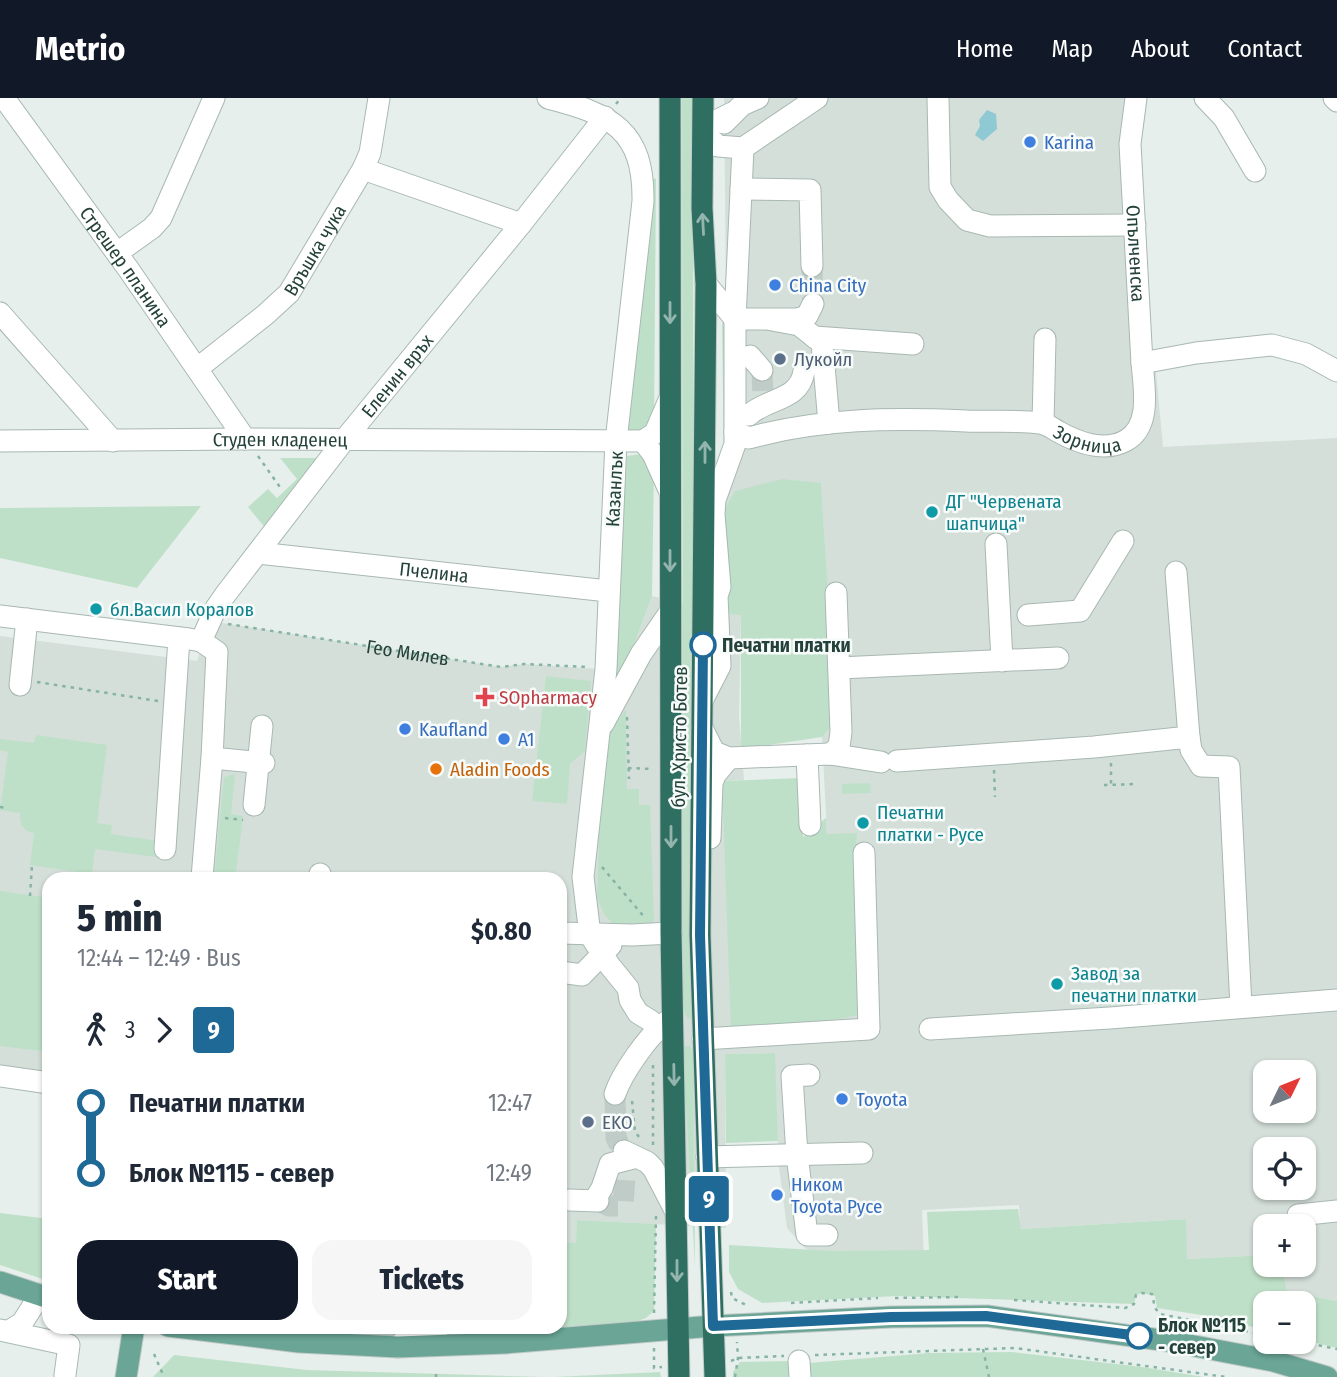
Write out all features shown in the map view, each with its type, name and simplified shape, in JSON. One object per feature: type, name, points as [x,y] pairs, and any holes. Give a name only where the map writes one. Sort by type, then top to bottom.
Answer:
[{"type":"highway","name":"бул. Христо Ботев","points":[[670,98],[671,933],[655,1022],[677,1214],[679,1377]]},
{"type":"highway","name":"бул. Христо Ботев","points":[[703,98],[702,208],[706,284],[700,935],[715,1377]]},
{"type":"highway","points":[[655,1022],[703,1032]]},
{"type":"main road","points":[[0,1282],[42,1295]]},
{"type":"main road","points":[[234,1334],[299,1342],[398,1347],[506,1343],[713,1326],[891,1317],[986,1316],[1168,1340],[1272,1361],[1327,1377]]},
{"type":"main road","points":[[126,1377],[133,1334]]},
{"type":"street","name":"Стрешер планина","points":[[4,98],[117,253],[246,439]]},
{"type":"street","points":[[117,253],[152,228],[161,218],[214,98]]},
{"type":"street","name":"Връшка чука","points":[[198,368],[289,293],[363,169],[370,153],[379,98]]},
{"type":"street","name":"Казанлък","points":[[548,98],[605,117],[619,127],[640,162],[643,176],[643,201],[616,441],[606,669],[583,877],[590,934]]},
{"type":"street","points":[[743,104],[716,121],[704,133],[718,146],[739,147],[817,98]]},
{"type":"street","points":[[938,98],[940,187],[967,220],[990,226],[1135,225]]},
{"type":"street","name":"Опълченска","points":[[1136,98],[1130,144],[1142,363]]},
{"type":"street","points":[[1205,98],[1224,118],[1255,171]]},
{"type":"street","points":[[739,147],[723,136],[722,129],[724,122],[743,104]]},
{"type":"street","name":"Еленин връх","points":[[202,872],[212,758],[209,638],[216,608],[345,439],[522,224],[605,117]]},
{"type":"street","points":[[739,147],[741,189],[735,319],[754,411]]},
{"type":"street","points":[[363,169],[522,224]]},
{"type":"street","points":[[741,189],[810,190],[812,266]]},
{"type":"street","points":[[706,284],[735,319],[797,319],[807,316],[813,304]]},
{"type":"street","points":[[0,313],[113,441]]},
{"type":"street","points":[[772,320],[799,325],[822,343],[828,423]]},
{"type":"street","points":[[814,337],[912,344]]},
{"type":"street","points":[[1043,423],[1045,339]]},
{"type":"street","points":[[1142,363],[1195,353],[1272,345],[1306,354],[1337,371]]},
{"type":"street","name":"Зорница","points":[[754,411],[749,439],[767,433],[828,423],[888,418],[1043,423],[1082,443],[1107,446],[1127,440],[1139,429],[1143,416],[1142,363]]},
{"type":"street","points":[[703,699],[720,666],[717,596],[720,587],[715,500],[735,444],[754,411],[795,391],[803,380],[804,371]]},
{"type":"street","points":[[670,398],[655,433],[643,441],[653,454],[670,492]]},
{"type":"street","points":[[705,510],[723,480],[767,433]]},
{"type":"street","name":"Студен кладенец","points":[[0,441],[643,441]]},
{"type":"street","points":[[1028,615],[1080,611],[1123,541]]},
{"type":"street","points":[[996,544],[1002,661]]},
{"type":"street","name":"Пчелина","points":[[258,553],[608,591]]},
{"type":"street","points":[[1176,572],[1191,750],[1201,766],[1229,767],[1241,1007]]},
{"type":"street","points":[[830,754],[839,747],[841,732],[836,593]]},
{"type":"street","points":[[598,734],[641,654],[670,612]]},
{"type":"street","points":[[0,616],[179,638],[209,638]]},
{"type":"street","points":[[21,683],[27,619]]},
{"type":"street","points":[[165,849],[179,638]]},
{"type":"street","points":[[839,668],[1058,658]]},
{"type":"street","points":[[248,813],[261,763],[262,726]]},
{"type":"street","points":[[702,729],[714,752],[729,758],[830,754],[889,762],[1110,746],[1189,737]]},
{"type":"street","points":[[807,755],[810,825]]},
{"type":"street","points":[[212,758],[261,763]]},
{"type":"street","points":[[701,860],[707,850],[710,836],[712,783],[729,758]]},
{"type":"street","points":[[703,1032],[869,1030],[864,853]]},
{"type":"street","points":[[567,933],[671,933]]},
{"type":"street","points":[[590,934],[628,988],[629,1000],[655,1022],[640,1063],[612,1085],[618,1095]]},
{"type":"street","points":[[567,973],[582,975],[613,943],[632,935]]},
{"type":"street","points":[[930,1029],[1337,1000]]},
{"type":"street","points":[[808,1075],[792,1076],[797,1155],[807,1235],[827,1235]]},
{"type":"street","points":[[0,1076],[42,1082]]},
{"type":"street","points":[[707,1157],[862,1153]]},
{"type":"street","points":[[569,1200],[598,1201],[597,1196],[603,1188],[610,1164],[622,1156],[647,1162],[653,1168],[677,1214]]},
{"type":"street","points":[[1306,1214],[1337,1210]]},
{"type":"street","points":[[4,1330],[22,1323],[42,1300]]},
{"type":"street","points":[[4,1330],[69,1345],[65,1375]]},
{"type":"street","points":[[398,1347],[410,1334]]},
{"type":"path","points":[[246,439],[294,506]]},
{"type":"path","name":"Гео Милев","points":[[209,638],[501,667],[524,664],[606,669]]},
{"type":"path","points":[[21,683],[157,701]]},
{"type":"path","points":[[617,699],[627,710],[629,779]]},
{"type":"path","points":[[1110,746],[1111,784]]},
{"type":"path","points":[[993,753],[995,797]]},
{"type":"path","points":[[628,768],[654,769]]},
{"type":"path","points":[[1104,785],[1137,784]]},
{"type":"path","points":[[0,807],[7,808]]},
{"type":"path","points":[[219,817],[248,813]]},
{"type":"path","points":[[30,896],[32,865]]},
{"type":"path","points":[[618,1095],[635,1132],[653,1152],[640,1063]]},
{"type":"path","points":[[653,1311],[656,1205]]},
{"type":"path","points":[[730,1288],[733,1298],[753,1307]]},
{"type":"path","points":[[1316,1345],[1337,1349]]},
{"type":"path","points":[[738,1358],[800,1362],[1015,1348],[1226,1377]]},
{"type":"path","points":[[983,1349],[989,1377]]},
{"type":"path","points":[[154,1354],[164,1377]]},
{"type":"shaded area","points":[[724,98],[1136,98],[1140,341],[1154,351],[1163,447],[1337,438],[1337,1301],[1316,1297],[1316,1291],[1287,1291],[1284,1277],[1316,1277],[1316,1214],[1253,1214],[1253,1256],[1186,1259],[1185,1219],[1020,1229],[1019,1205],[922,1210],[924,1262],[823,1256],[806,1249],[787,1228],[779,1167],[774,1053],[725,1054],[726,1228],[578,1220],[576,1243],[567,1243],[567,872],[42,872],[42,1076],[0,1070],[0,636],[197,661],[210,621],[501,667],[524,664],[614,670],[618,688],[652,596],[729,614],[741,614],[739,717],[744,780],[723,781],[858,1015],[857,834],[827,834],[822,737],[836,722],[821,484],[721,515],[730,340],[722,322],[726,294]]},
{"type":"green space","points":[[682,98],[693,98],[694,1016],[688,1019],[683,1009]]},
{"type":"green space","points":[[650,178],[656,179],[654,427],[626,437]]},
{"type":"green space","points":[[722,322],[730,340],[724,464]]},
{"type":"green space","points":[[641,454],[645,463],[654,470],[652,596],[618,688],[612,688],[627,456]]},
{"type":"green space","points":[[280,458],[321,458],[267,530],[248,507],[268,489],[277,498],[297,479]]},
{"type":"green space","points":[[782,479],[821,483],[837,731],[833,725],[822,737],[741,749],[741,615],[729,614],[721,515],[735,491]]},
{"type":"green space","points":[[201,506],[137,588],[0,558],[0,508]]},
{"type":"green space","points":[[546,676],[591,681],[585,751],[570,764],[567,804],[532,801]]},
{"type":"green space","points":[[626,709],[627,789],[639,789],[639,805],[650,805],[654,920],[650,925],[612,923],[604,914],[597,898],[602,744]]},
{"type":"green space","points":[[36,735],[107,745],[97,823],[112,825],[111,834],[166,842],[164,858],[95,849],[92,872],[30,865],[34,833],[22,826],[20,813],[0,810],[8,752],[0,750],[0,739],[34,743]]},
{"type":"green space","points":[[235,774],[231,814],[243,816],[236,872],[215,872],[224,777]]},
{"type":"green space","points":[[800,778],[803,837],[826,818],[827,834],[857,833],[855,905],[859,1015],[774,1031],[731,1032],[722,781]]},
{"type":"green space","points":[[870,783],[871,793],[842,794],[842,784]]},
{"type":"green space","points":[[0,891],[42,897],[42,1051],[0,1046]]},
{"type":"green space","points":[[685,1046],[690,1046],[693,1053],[695,1267],[683,1052]]},
{"type":"green space","points":[[775,1053],[778,1141],[726,1143],[725,1054]]},
{"type":"green space","points":[[1018,1209],[1021,1229],[1186,1219],[1187,1259],[1253,1256],[1253,1277],[1284,1277],[1287,1291],[1253,1291],[1253,1327],[1214,1317],[1157,1308],[1155,1296],[1142,1293],[1136,1295],[1134,1304],[897,1296],[762,1303],[738,1289],[729,1272],[729,1245],[832,1251],[929,1250],[927,1212]]},
{"type":"green space","points":[[0,1213],[42,1218],[42,1279],[0,1265]]},
{"type":"green space","points":[[577,1220],[656,1224],[654,1311],[646,1318],[629,1324],[567,1327],[567,1242],[576,1243]]},
{"type":"green space","points":[[1316,1297],[1337,1301],[1337,1348],[1316,1343]]},
{"type":"green space","points":[[318,1334],[488,1334],[484,1341],[318,1337]]},
{"type":"green space","points":[[1012,1352],[1204,1377],[811,1377],[809,1363],[929,1353]]},
{"type":"green space","points":[[174,1355],[307,1370],[545,1377],[153,1377]]},
{"type":"green space","points":[[791,1361],[793,1377],[733,1377],[733,1372],[740,1362]]},
{"type":"green space","points":[[660,1372],[661,1377],[554,1377]]},
{"type":"water","points":[[987,110],[996,114],[997,129],[983,141],[975,135],[980,126],[979,120]]},
{"type":"tunnel","points":[[812,266],[813,304]]},
{"type":"tunnel","points":[[762,370],[763,397]]},
{"type":"tunnel","points":[[615,1094],[616,1138],[620,1146]]},
{"type":"tunnel","points":[[598,1201],[609,1206],[623,1206],[625,1176]]},
{"type":"bus line","name":"9","points":[[703,645],[700,935],[713,1326],[891,1317],[986,1316],[1139,1336]]},
{"type":"place","name":"Karina","points":[[1030,142]]},
{"type":"place","name":"China City","points":[[775,285]]},
{"type":"place","name":"Лукойл","points":[[780,359]]},
{"type":"place","name":"ДГ \"Червената шапчица\"","points":[[932,512]]},
{"type":"place","name":"бл.Васил Коралов","points":[[96,609]]},
{"type":"place","name":"Печатни платки","points":[[703,645]]},
{"type":"place","name":"SOpharmacy","points":[[485,697]]},
{"type":"place","name":"Kaufland","points":[[405,729]]},
{"type":"place","name":"A1","points":[[504,739]]},
{"type":"place","name":"Aladin Foods","points":[[436,769]]},
{"type":"place","name":"Печатни платки - Русе","points":[[863,823]]},
{"type":"place","name":"Завод за печатни платки","points":[[1057,984]]},
{"type":"place","name":"Toyota","points":[[842,1099]]},
{"type":"place","name":"EKO","points":[[588,1122]]},
{"type":"place","name":"Ником Toyota Русе","points":[[777,1195]]},
{"type":"place","name":"Блок №115 - север","points":[[1139,1336]]}]
